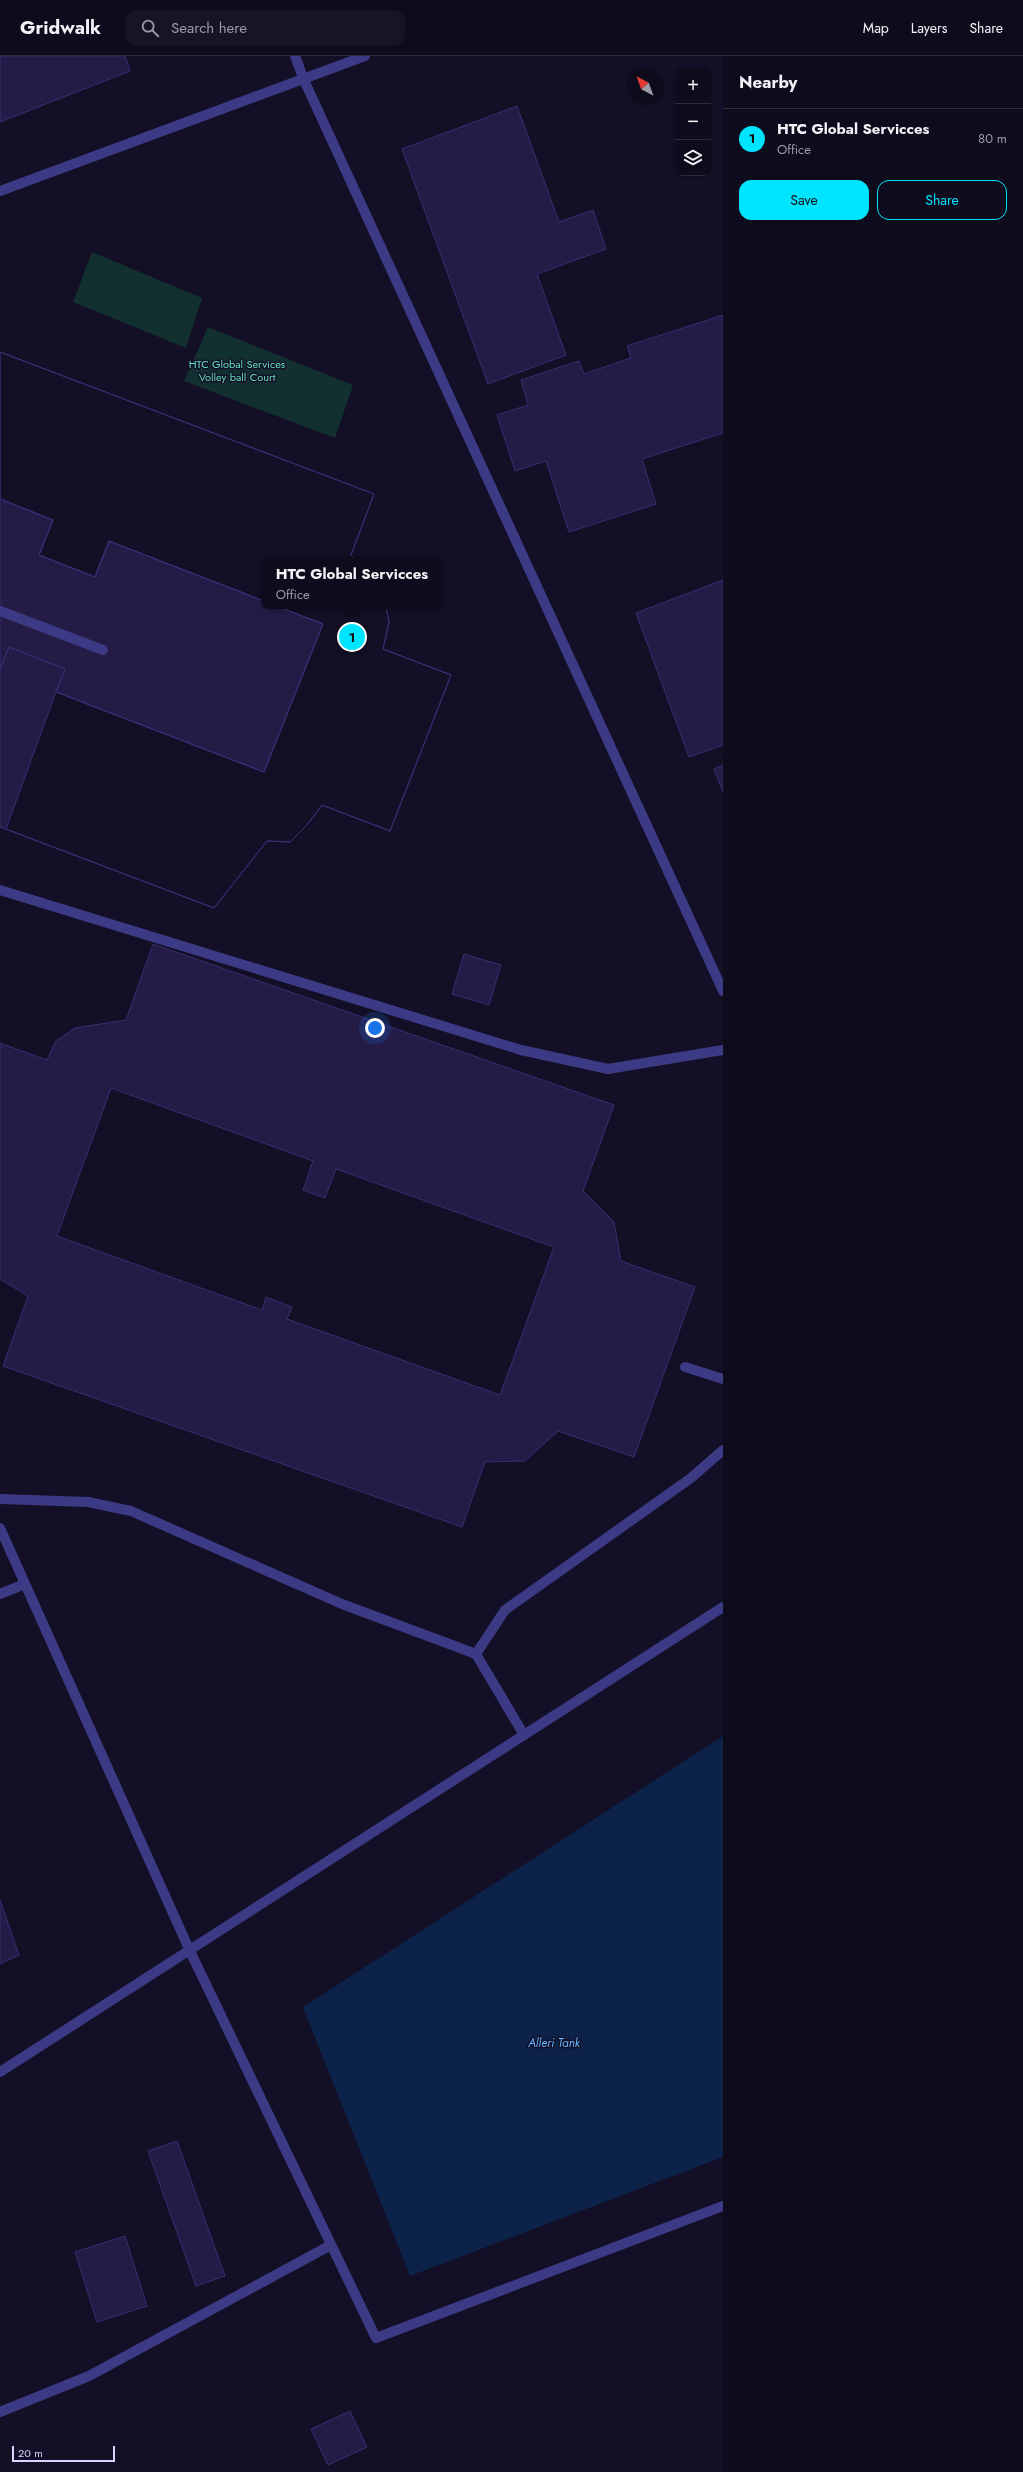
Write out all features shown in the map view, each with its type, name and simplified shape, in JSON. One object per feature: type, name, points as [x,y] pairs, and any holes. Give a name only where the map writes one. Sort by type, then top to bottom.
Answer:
[{"type":"lane","points":[[295,56],[304,80],[723,991]]},
{"type":"lane","points":[[0,191],[304,80],[364,56]]},
{"type":"lane","points":[[0,611],[103,650]]},
{"type":"lane","points":[[0,890],[528,1052],[608,1069],[723,1050]]},
{"type":"lane","points":[[684,1367],[723,1379]]},
{"type":"lane","points":[[476,1654],[505,1610],[691,1478],[723,1450]]},
{"type":"lane","points":[[0,1499],[88,1502],[131,1511],[342,1604],[476,1654],[524,1735]]},
{"type":"lane","points":[[0,1528],[188,1949],[376,2338],[723,2206]]},
{"type":"lane","points":[[0,1594],[25,1584]]},
{"type":"lane","points":[[0,2072],[188,1949],[723,1607]]},
{"type":"lane","points":[[0,2412],[89,2376],[331,2245]]},
{"type":"green space","points":[[92,252],[202,298],[186,348],[73,302]]},
{"type":"green space","name":"HTC Global Services Volley ball Court","points":[[208,327],[353,385],[335,438],[184,381]]},
{"type":"water","name":"Alleri Tank","points":[[723,1736],[723,2157],[410,2276],[303,2007]]},
{"type":"building","points":[[0,56],[125,56],[130,71],[0,122]]},
{"type":"building","points":[[517,106],[559,222],[593,210],[606,249],[537,274],[566,355],[488,384],[402,149]]},
{"type":"building","points":[[723,315],[723,433],[642,459],[656,504],[569,532],[546,461],[515,471],[497,415],[528,405],[521,380],[579,361],[584,374],[631,358],[627,346]]},
{"type":"building","points":[[0,352],[374,494],[351,555],[353,557],[261,557],[261,600],[109,541],[95,577],[39,555],[53,520],[0,499]]},
{"type":"building","points":[[0,352],[374,494],[351,555],[353,557],[261,557],[261,600],[109,541],[95,577],[39,555],[53,520],[0,499]]},
{"type":"building","points":[[0,499],[53,520],[39,555],[95,577],[109,541],[261,600],[261,609],[284,609],[323,624],[264,772],[56,692],[65,669],[9,647],[0,669]]},
{"type":"building","points":[[723,580],[723,745],[689,757],[636,613]]},
{"type":"building","points":[[284,609],[387,609],[389,622],[383,649],[451,675],[390,831],[322,805],[307,825],[290,842],[267,841],[214,908],[0,827],[0,669],[9,647],[65,669],[56,692],[264,772],[323,624]]},
{"type":"building","points":[[284,609],[387,609],[389,622],[383,649],[451,675],[390,831],[322,805],[307,825],[290,842],[267,841],[214,908],[6,829],[56,692],[264,772],[323,624]]},
{"type":"building","points":[[723,765],[723,792],[714,769]]},
{"type":"building","points":[[153,944],[614,1105],[583,1191],[614,1222],[621,1261],[695,1287],[634,1457],[558,1431],[525,1461],[485,1462],[462,1527],[3,1366],[28,1296],[0,1279],[0,1043],[47,1060],[56,1041],[75,1028],[126,1020]],"holes":[[[111,1088],[313,1161],[303,1190],[325,1198],[336,1169],[554,1247],[500,1395],[287,1319],[292,1307],[266,1297],[262,1310],[57,1236]]]},
{"type":"building","points":[[464,954],[501,965],[489,1005],[452,994]]},
{"type":"building","points":[[0,1900],[19,1955],[0,1964]]},
{"type":"building","points":[[177,2141],[225,2276],[196,2286],[148,2151]]},
{"type":"building","points":[[125,2236],[147,2306],[97,2322],[75,2252]]},
{"type":"building","points":[[350,2411],[367,2447],[328,2465],[311,2429]]},
{"type":"place","name":"HTC Global Servicces","points":[[352,637]]}]
